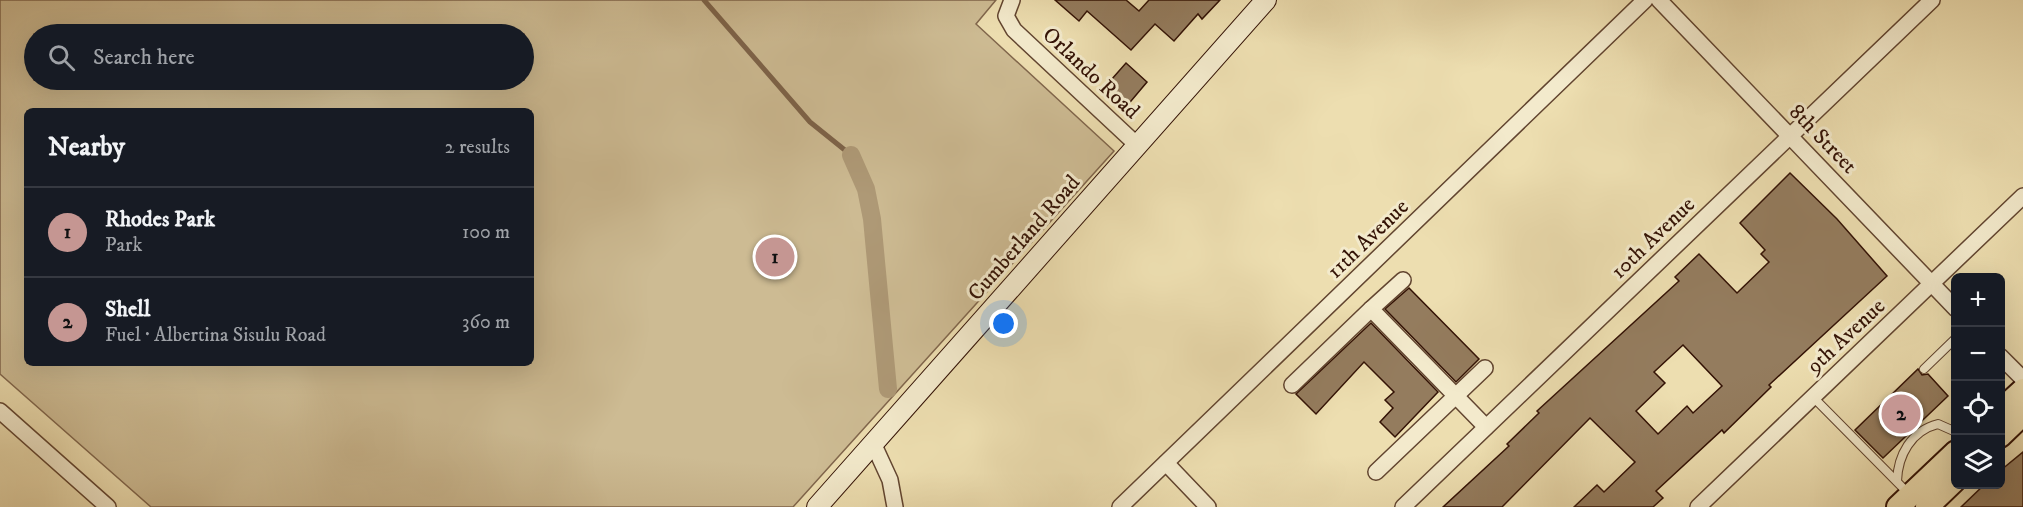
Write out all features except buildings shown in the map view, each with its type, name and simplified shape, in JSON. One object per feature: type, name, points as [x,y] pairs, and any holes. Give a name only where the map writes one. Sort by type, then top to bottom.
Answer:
[{"type":"main road","points":[[2005,407],[2023,390]]},
{"type":"main road","points":[[2002,435],[2023,414]]},
{"type":"main road","points":[[1908,497],[1951,457]]},
{"type":"main road","points":[[1908,497],[1951,481]]},
{"type":"street","name":"Orlando Road","points":[[1012,0],[1006,16],[1014,30],[1137,145]]},
{"type":"street","name":"Cumberland Road","points":[[817,507],[1266,0]]},
{"type":"street","name":"11th Avenue","points":[[1120,507],[1644,0]]},
{"type":"street","name":"8th Street","points":[[1659,0],[1951,304]]},
{"type":"street","name":"10th Avenue","points":[[1403,507],[1932,0]]},
{"type":"street","name":"9th Avenue","points":[[1698,507],[2023,196]]},
{"type":"street","points":[[1292,386],[1403,280]]},
{"type":"street","points":[[1371,309],[1486,427]]},
{"type":"street","points":[[2005,360],[2023,379]]},
{"type":"street","points":[[1376,472],[1485,368]]},
{"type":"street","points":[[0,411],[108,507]]},
{"type":"street","points":[[873,443],[890,480],[895,507]]},
{"type":"street","points":[[1166,463],[1208,507]]},
{"type":"lane","points":[[1923,369],[1951,343]]},
{"type":"lane","points":[[1812,396],[1856,436],[1908,497]]},
{"type":"lane","points":[[1908,497],[1898,463],[1902,452],[1918,434],[1938,424],[1951,430]]},
{"type":"shaded area","points":[[0,0],[996,0],[976,24],[1114,151],[793,507],[151,507],[0,374]]},
{"type":"waterway","points":[[704,0],[810,122],[851,155]]},
{"type":"waterway","points":[[851,155],[866,189],[872,219],[888,389]]},
{"type":"place","name":"Rhodes Park","points":[[775,257]]},
{"type":"place","name":"Shell","points":[[1901,414]]}]
